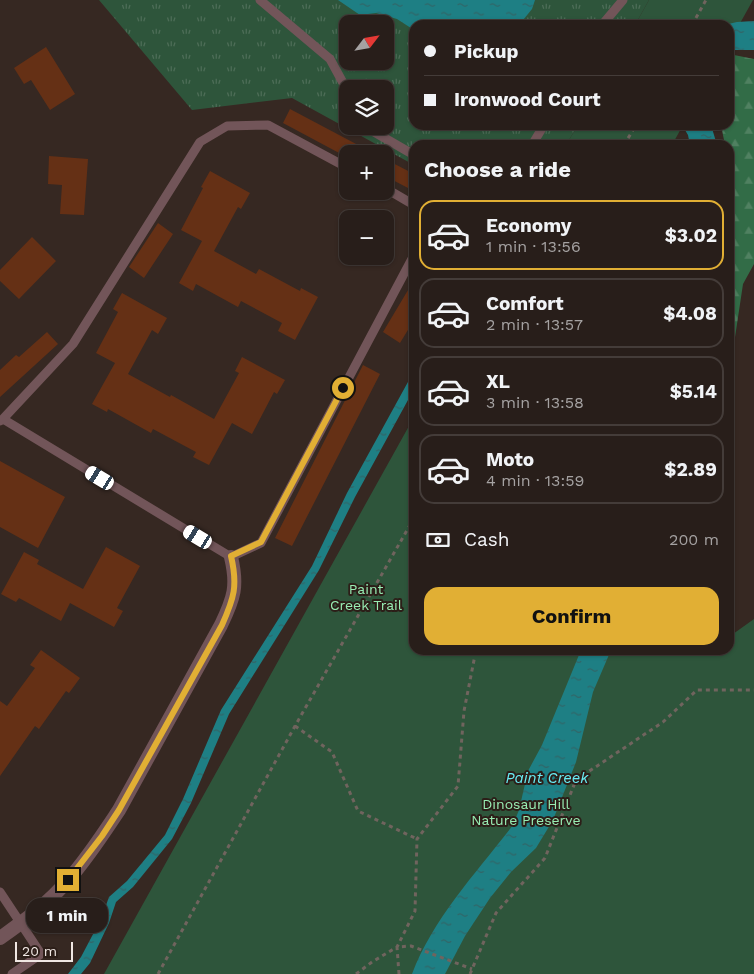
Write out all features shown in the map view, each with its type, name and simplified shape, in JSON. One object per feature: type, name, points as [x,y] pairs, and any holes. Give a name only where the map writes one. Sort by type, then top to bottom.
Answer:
[{"type":"street","points":[[0,938],[21,924],[48,901],[68,880],[102,836],[119,810],[222,625],[232,602],[235,587],[235,573],[231,556]]},
{"type":"lane","points":[[260,0],[330,59],[341,80]]},
{"type":"lane","points":[[606,20],[623,0]]},
{"type":"lane","points":[[339,163],[268,125],[227,126],[200,142],[73,344],[1,420],[231,556],[261,542],[409,265]]},
{"type":"lane","points":[[379,135],[409,152]]},
{"type":"lane","points":[[394,193],[409,202]]},
{"type":"lane","points":[[0,892],[41,954],[12,974]]},
{"type":"path","points":[[695,20],[706,0]]},
{"type":"path","points":[[158,974],[295,726],[409,527]]},
{"type":"path","points":[[399,974],[400,946],[415,911],[417,839],[458,786],[464,711],[475,655]]},
{"type":"path","points":[[470,974],[470,969],[496,913],[546,858],[576,780],[663,722],[697,690],[754,690]]},
{"type":"path","points":[[295,726],[332,752],[358,810],[417,839]]},
{"type":"path","points":[[356,974],[372,962],[400,946],[411,946],[470,969]]},
{"type":"green space","points":[[99,0],[649,0],[638,20],[409,20],[409,130],[575,130],[569,140],[409,140],[409,162],[394,154],[394,145],[378,145],[359,135],[394,135],[394,80],[339,80],[339,124],[292,98],[192,110]]},
{"type":"green space","points":[[649,0],[753,0],[734,34],[734,20],[638,20]]},
{"type":"green space","points":[[734,55],[754,59],[754,264],[743,284],[734,344],[734,140],[724,140],[722,130],[734,130]]},
{"type":"green space","points":[[575,130],[680,130],[675,140],[569,140]]},
{"type":"green space","name":"Dinosaur Hill Nature Preserve","points":[[409,426],[409,655],[734,655],[734,633],[754,619],[754,974],[104,974]]},
{"type":"water","points":[[338,0],[535,0],[532,9],[523,20],[409,20],[409,27],[394,18],[394,15],[376,13],[360,15]]},
{"type":"water","points":[[754,21],[754,50],[734,50],[734,23]]},
{"type":"water","points":[[685,130],[712,130],[716,140],[689,140]]},
{"type":"water","points":[[409,380],[409,398],[355,497],[319,570],[229,714],[191,803],[172,839],[133,887],[116,902],[109,923],[90,963],[81,974],[68,974],[81,957],[101,919],[109,897],[127,881],[165,835],[183,799],[221,710],[312,566],[347,493]]},
{"type":"water","name":"Paint Creek","points":[[579,655],[609,655],[593,692],[576,762],[553,820],[536,848],[511,872],[490,898],[465,936],[445,974],[412,974],[421,953],[444,915],[513,825],[519,810],[528,771],[542,745]]},
{"type":"building","points":[[46,47],[75,94],[50,110],[31,80],[24,84],[14,68]]},
{"type":"building","points":[[290,109],[358,145],[339,145],[339,153],[283,123]]},
{"type":"building","points":[[49,156],[88,159],[84,215],[60,214],[62,185],[48,184]]},
{"type":"building","points":[[394,164],[409,171],[408,188],[394,181]]},
{"type":"building","points":[[210,171],[250,193],[241,209],[238,207],[214,251],[256,274],[259,269],[300,291],[301,288],[318,297],[295,340],[278,331],[282,323],[241,301],[238,307],[196,284],[193,291],[179,283],[202,241],[181,230]]},
{"type":"building","points":[[158,223],[173,234],[144,278],[129,267]]},
{"type":"building","points":[[32,237],[56,261],[19,299],[0,281],[0,270]]},
{"type":"building","points":[[409,288],[409,328],[400,343],[383,332]]},
{"type":"building","points":[[122,293],[167,318],[158,334],[152,330],[128,374],[170,397],[171,395],[214,419],[239,373],[235,371],[242,357],[285,380],[277,394],[274,392],[252,434],[232,423],[209,465],[193,457],[196,452],[153,429],[151,433],[108,409],[107,412],[92,404],[115,363],[96,353],[118,312],[113,309]]},
{"type":"building","points":[[47,332],[58,344],[0,397],[0,370],[16,355],[19,357]]},
{"type":"building","points":[[363,365],[380,374],[292,546],[275,538]]},
{"type":"building","points":[[0,461],[65,497],[38,548],[0,527]]},
{"type":"building","points":[[106,547],[140,566],[117,608],[123,611],[114,627],[70,603],[61,621],[19,598],[16,602],[1,594],[24,552],[39,560],[37,564],[83,589]]},
{"type":"building","points":[[41,650],[80,678],[69,693],[66,691],[39,729],[35,726],[0,776],[0,701],[7,706],[35,668],[30,665]]},
{"type":"route","points":[[68,880],[86,858],[119,810],[222,625],[232,602],[235,587],[235,573],[231,556],[261,542],[343,388]]},
{"type":"park label","name":"Paint Creek Trail","points":[[366,598]]}]
